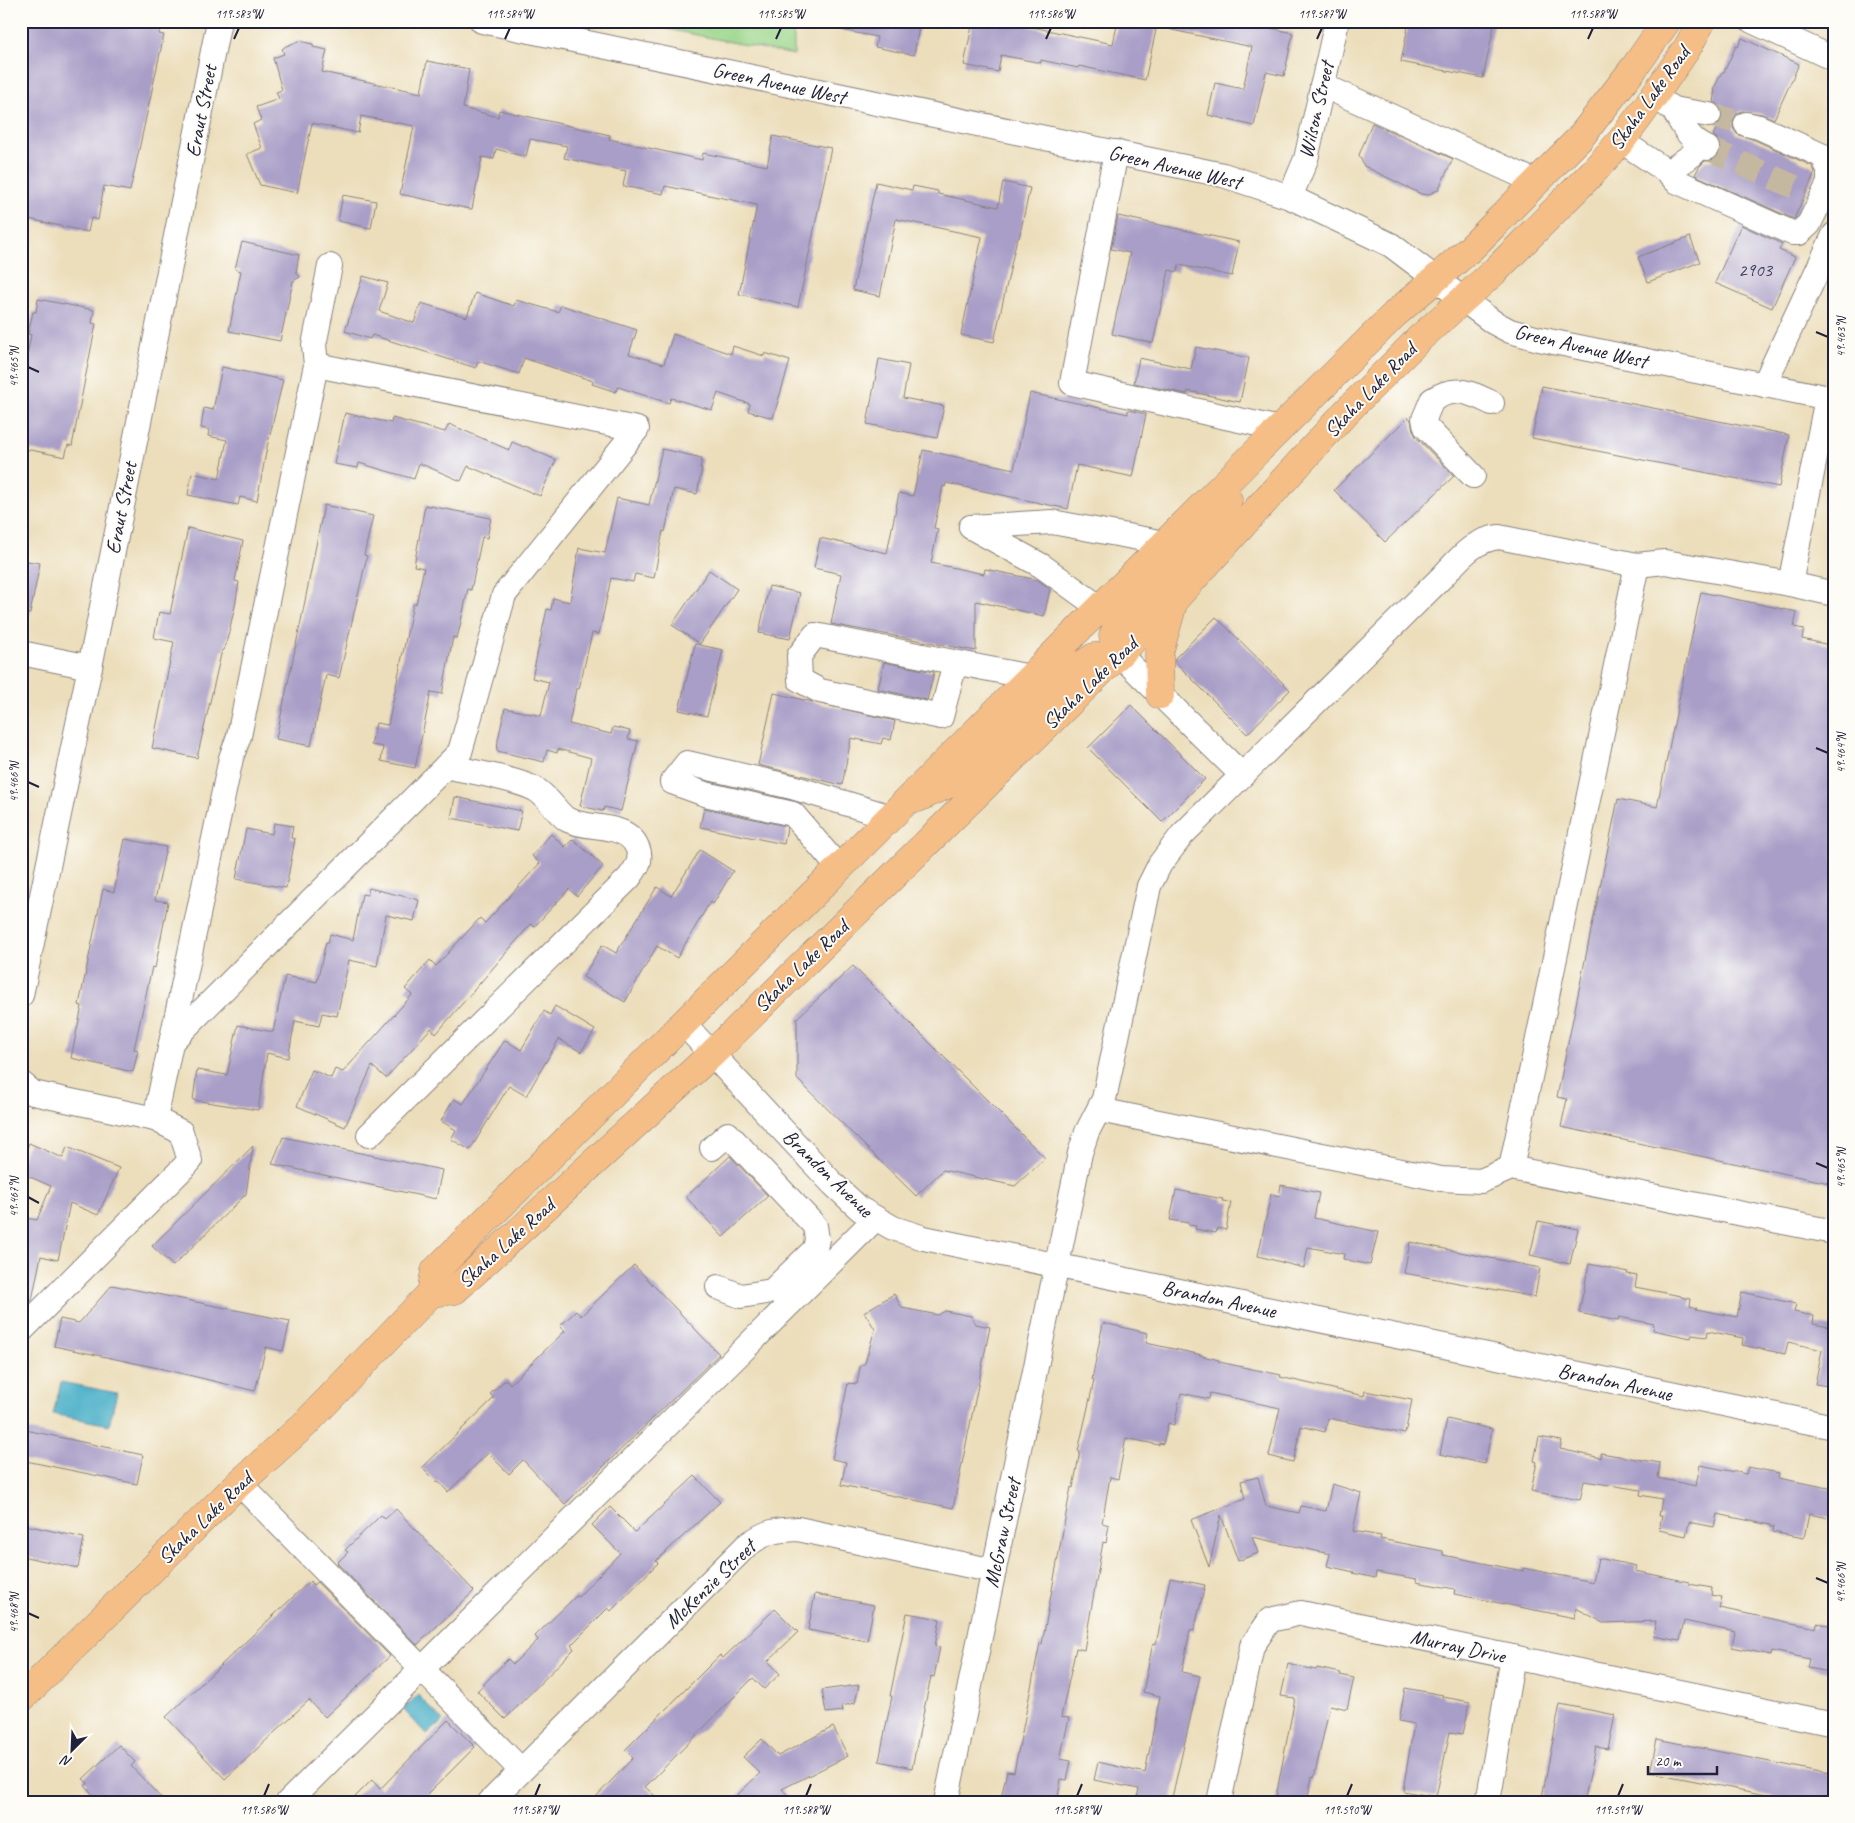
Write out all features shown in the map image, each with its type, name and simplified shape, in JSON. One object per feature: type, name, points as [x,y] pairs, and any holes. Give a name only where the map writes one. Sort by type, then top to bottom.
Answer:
[{"type":"main road","name":"Skaha Lake Road","points":[[21,1699],[240,1482],[305,1424],[431,1293],[435,1271],[1395,314],[1470,248],[1579,139],[1634,68],[1667,21]]},
{"type":"main road","name":"Skaha Lake Road","points":[[431,1293],[455,1290],[712,1054],[1173,601],[1348,410],[1419,339],[1495,271],[1621,141],[1664,103],[1686,50],[1702,21]]},
{"type":"main road","points":[[896,811],[955,781],[1064,676],[1094,657],[1120,654],[1113,636],[1120,620],[1193,547],[1286,423]]},
{"type":"main road","points":[[1160,695],[1159,653],[1173,601]]},
{"type":"street","name":"Eraut Street","points":[[21,995],[90,667],[219,21]]},
{"type":"street","name":"Green Avenue West","points":[[482,21],[1223,175],[1290,197],[1391,245],[1492,322],[1510,331],[1539,339],[1830,399]]},
{"type":"street","name":"Wilson Street","points":[[1290,197],[1306,159],[1337,21]]},
{"type":"street","points":[[1752,21],[1834,60]]},
{"type":"street","points":[[1322,85],[1536,182]]},
{"type":"street","points":[[1664,103],[1709,115]]},
{"type":"street","points":[[1664,103],[1687,134],[1704,147],[1668,172]]},
{"type":"street","points":[[1621,141],[1668,172],[1676,181],[1792,233],[1799,233],[1809,224],[1813,197],[1829,183],[1829,170],[1823,156],[1759,127],[1746,124]]},
{"type":"street","points":[[1116,152],[1072,383],[1286,423]]},
{"type":"street","points":[[1764,385],[1834,235]]},
{"type":"street","points":[[155,1118],[231,758],[240,736],[316,365],[314,345],[330,266]]},
{"type":"street","points":[[172,1041],[460,752],[504,594],[637,429],[316,365]]},
{"type":"street","points":[[1473,476],[1426,427],[1424,419],[1432,400],[1450,392],[1470,393],[1492,403]]},
{"type":"street","points":[[1790,584],[1830,399]]},
{"type":"street","points":[[1100,608],[1042,566],[971,527],[1052,522],[1166,543]]},
{"type":"street","name":"McGraw Street","points":[[946,1802],[1080,1153],[1087,1132],[1104,1099],[1148,886],[1160,864],[1182,835],[1480,541],[1499,537],[1636,565],[1665,562],[1790,584],[1834,594]]},
{"type":"street","points":[[1511,1168],[1636,565]]},
{"type":"street","points":[[955,663],[941,717],[820,691],[800,680],[799,656],[815,635],[1030,677]]},
{"type":"street","points":[[21,653],[90,667]]},
{"type":"street","points":[[1120,654],[1242,775]]},
{"type":"street","points":[[839,868],[794,814],[704,794],[672,782],[686,763],[896,811]]},
{"type":"street","points":[[369,1135],[629,878],[639,865],[640,853],[635,842],[623,832],[568,820],[548,798],[527,786],[446,766]]},
{"type":"street","name":"Brandon Avenue","points":[[683,1023],[833,1184],[860,1209],[893,1228],[924,1238],[1834,1427]]},
{"type":"street","points":[[21,1083],[33,1093],[155,1118],[181,1132],[190,1161],[21,1331]]},
{"type":"street","points":[[1099,1110],[1441,1179],[1481,1181],[1511,1168],[1834,1232]]},
{"type":"street","points":[[712,1148],[728,1134],[815,1226],[817,1239],[815,1249],[772,1291],[741,1296],[718,1288]]},
{"type":"street","points":[[288,1802],[875,1219]]},
{"type":"street","points":[[240,1482],[521,1770]]},
{"type":"street","name":"McKenzie Street","points":[[490,1802],[747,1544],[761,1535],[777,1530],[798,1529],[994,1571]]},
{"type":"street","name":"Murray Drive","points":[[1219,1802],[1252,1646],[1270,1620],[1301,1613],[1834,1724]]},
{"type":"street","points":[[1488,1802],[1512,1657]]},
{"type":"green space","points":[[722,20],[775,26],[791,31],[794,37],[794,55],[653,26],[651,21]]},
{"type":"water","points":[[61,1382],[117,1393],[109,1425],[53,1414]]},
{"type":"water","points":[[418,1695],[443,1721],[427,1735],[403,1709]]},
{"type":"building","points":[[21,21],[161,21],[159,34],[164,35],[130,191],[104,186],[98,220],[91,218],[88,232],[24,218],[26,209],[21,208]]},
{"type":"building","points":[[842,21],[920,21],[914,55],[875,47],[877,37],[841,30]]},
{"type":"building","points":[[973,21],[1004,21],[1113,44],[1118,21],[1144,21],[1143,27],[1156,30],[1145,80],[1079,66],[1078,68],[1041,60],[1041,63],[1001,55],[998,72],[964,65]]},
{"type":"building","points":[[1172,21],[1253,21],[1252,24],[1293,33],[1284,76],[1266,72],[1254,126],[1208,115],[1215,83],[1243,89],[1252,47],[1172,30]]},
{"type":"building","points":[[1409,21],[1495,21],[1483,78],[1401,62]]},
{"type":"building","points":[[1742,38],[1799,64],[1774,119],[1762,114],[1742,111],[1736,114],[1733,121],[1733,128],[1737,134],[1755,140],[1812,166],[1815,172],[1794,219],[1695,175],[1705,161],[1714,160],[1719,154],[1721,147],[1719,141],[1713,135],[1723,117],[1722,110],[1713,102],[1715,90],[1713,90]]},
{"type":"building","points":[[299,41],[327,50],[322,72],[421,93],[427,61],[469,69],[463,108],[498,117],[499,110],[610,135],[609,139],[702,160],[703,153],[767,166],[773,136],[831,148],[798,307],[739,294],[757,205],[665,186],[663,194],[623,186],[626,171],[564,158],[567,146],[530,139],[526,157],[496,149],[494,159],[482,157],[472,209],[470,209],[400,194],[414,126],[361,116],[358,133],[312,123],[297,193],[260,185],[247,154],[262,148],[253,124],[261,120],[256,107],[279,99],[276,92],[282,90],[273,58],[284,54],[282,49],[286,46]]},
{"type":"building","points":[[1372,123],[1453,159],[1438,190],[1427,195],[1421,194],[1364,166],[1359,155]]},
{"type":"building","points":[[876,182],[912,190],[913,186],[938,191],[938,194],[998,207],[1003,182],[1030,188],[994,342],[961,335],[982,237],[896,219],[880,296],[853,290]]},
{"type":"building","points":[[343,195],[376,201],[371,228],[338,221]]},
{"type":"building","points":[[1118,216],[1239,242],[1232,276],[1179,265],[1177,272],[1169,270],[1153,343],[1112,334],[1130,253],[1111,249]]},
{"type":"building","points":[[1741,225],[1782,244],[1779,250],[1795,257],[1772,308],[1715,283]]},
{"type":"building","points":[[1690,237],[1700,262],[1648,282],[1638,257]]},
{"type":"building","points":[[242,242],[299,255],[296,272],[300,277],[293,281],[280,341],[229,331],[241,271],[235,269]]},
{"type":"building","points":[[363,276],[388,283],[379,311],[414,323],[421,303],[467,317],[475,293],[514,306],[516,300],[558,312],[561,305],[637,330],[629,354],[664,364],[673,334],[731,354],[733,346],[764,356],[765,353],[790,361],[773,418],[748,411],[750,404],[718,393],[712,410],[671,398],[669,403],[618,387],[616,392],[592,384],[593,381],[524,358],[519,374],[478,361],[476,368],[372,335],[370,339],[345,331]]},
{"type":"building","points":[[38,299],[94,310],[92,323],[96,324],[72,446],[68,445],[65,457],[21,448],[21,386],[31,335],[28,334],[33,312],[36,312]]},
{"type":"building","points":[[1196,347],[1249,358],[1240,402],[1188,391],[1187,394],[1134,383],[1139,358],[1191,369]]},
{"type":"building","points":[[879,359],[909,365],[903,398],[944,406],[937,438],[867,424]]},
{"type":"building","points":[[222,367],[283,380],[267,447],[257,501],[240,497],[238,505],[188,495],[192,473],[219,479],[227,440],[208,436],[209,430],[201,428],[204,408],[213,410]]},
{"type":"building","points":[[1542,386],[1789,435],[1779,487],[1532,438]]},
{"type":"building","points":[[1030,393],[1128,414],[1128,410],[1146,414],[1133,477],[1077,465],[1068,509],[946,483],[945,487],[943,486],[934,528],[938,529],[931,563],[984,574],[985,569],[1038,580],[1050,589],[1044,616],[976,601],[976,651],[831,624],[841,574],[814,568],[820,538],[887,553],[899,493],[913,496],[923,450],[1014,469]]},
{"type":"building","points":[[345,413],[391,423],[392,418],[445,432],[449,424],[509,450],[512,442],[556,460],[540,496],[468,466],[461,481],[419,463],[414,479],[359,463],[358,468],[334,464]]},
{"type":"building","points":[[1408,417],[1411,420],[1416,437],[1454,476],[1385,542],[1334,490]]},
{"type":"building","points":[[662,449],[702,458],[697,494],[674,489],[665,532],[663,531],[654,578],[635,574],[633,582],[611,578],[599,634],[592,633],[579,689],[576,689],[569,724],[611,734],[613,727],[630,731],[628,739],[638,741],[621,811],[604,807],[603,811],[580,806],[591,758],[558,749],[557,753],[547,750],[544,762],[497,751],[498,740],[505,708],[541,716],[549,682],[532,678],[547,609],[551,610],[553,598],[570,602],[579,548],[605,553],[617,498],[649,505]]},
{"type":"building","points":[[324,505],[373,516],[364,555],[367,556],[339,678],[326,675],[311,746],[276,739]]},
{"type":"building","points":[[425,505],[491,518],[487,538],[482,537],[471,590],[468,589],[457,638],[453,637],[442,694],[431,692],[415,768],[381,761],[383,747],[371,745],[376,723],[388,725],[413,604],[416,604],[424,568],[414,566]]},
{"type":"building","points":[[188,528],[243,541],[235,581],[239,582],[235,606],[227,640],[224,650],[222,650],[197,758],[152,748],[174,642],[154,638],[159,612],[170,614]]},
{"type":"building","points":[[21,560],[40,563],[30,614],[21,613]]},
{"type":"building","points":[[709,570],[737,589],[700,644],[672,625]]},
{"type":"building","points":[[769,586],[800,593],[790,639],[759,633]]},
{"type":"building","points":[[1701,592],[1797,612],[1794,627],[1804,629],[1802,639],[1834,646],[1834,1184],[1561,1127],[1567,1099],[1557,1097],[1618,799],[1657,807]]},
{"type":"building","points":[[1216,617],[1290,690],[1247,734],[1175,662],[1175,658]]},
{"type":"building","points":[[695,644],[723,650],[707,716],[679,710]]},
{"type":"building","points":[[884,662],[934,672],[927,700],[878,689]]},
{"type":"building","points":[[774,693],[895,721],[891,740],[883,738],[881,744],[851,738],[842,785],[758,765]]},
{"type":"building","points":[[1131,705],[1205,779],[1162,822],[1088,748]]},
{"type":"building","points":[[455,797],[522,811],[517,831],[451,818]]},
{"type":"building","points":[[704,808],[786,826],[784,844],[700,827]]},
{"type":"building","points":[[274,823],[293,826],[291,838],[295,839],[286,888],[236,879],[246,829],[272,834]]},
{"type":"building","points":[[551,834],[565,847],[573,839],[603,866],[577,896],[569,889],[534,927],[531,924],[436,1034],[431,1028],[386,1078],[372,1066],[345,1127],[297,1106],[312,1070],[331,1078],[335,1069],[343,1072],[412,995],[405,989],[430,960],[436,966],[480,918],[485,923],[540,863],[532,856]]},
{"type":"building","points":[[125,839],[166,847],[155,900],[168,902],[155,968],[152,967],[134,1049],[138,1050],[133,1072],[71,1058],[82,1006],[79,1005],[103,889],[114,892]]},
{"type":"building","points":[[700,850],[733,871],[713,904],[710,902],[677,958],[657,946],[625,1002],[583,977],[602,945],[616,953],[657,887],[671,896]]},
{"type":"building","points":[[369,888],[419,900],[414,921],[386,915],[377,966],[349,960],[337,1016],[322,1013],[319,1026],[295,1021],[288,1058],[267,1053],[258,1110],[193,1100],[197,1070],[227,1075],[238,1025],[273,1032],[285,976],[317,982],[326,942],[328,943],[330,934],[353,940],[362,894],[367,895]]},
{"type":"building","points":[[853,966],[1045,1158],[1015,1186],[943,1170],[916,1196],[797,1079],[797,1018]]},
{"type":"building","points":[[555,1006],[595,1030],[581,1052],[559,1039],[526,1096],[509,1086],[470,1150],[451,1139],[456,1130],[441,1121],[454,1099],[463,1104],[505,1040],[521,1050],[544,1011],[550,1015]]},
{"type":"building","points":[[283,1137],[442,1170],[436,1199],[272,1164]]},
{"type":"building","points":[[29,1143],[63,1158],[67,1147],[119,1168],[98,1215],[70,1203],[58,1260],[41,1256],[32,1300],[21,1311],[21,1217],[37,1220],[51,1186],[21,1173],[21,1161]]},
{"type":"building","points":[[253,1146],[246,1194],[173,1266],[152,1246]]},
{"type":"building","points":[[730,1156],[768,1196],[723,1237],[686,1197]]},
{"type":"building","points":[[1281,1185],[1319,1193],[1314,1218],[1378,1232],[1370,1265],[1343,1259],[1344,1254],[1308,1247],[1304,1268],[1258,1256],[1271,1194],[1279,1196]]},
{"type":"building","points":[[1176,1190],[1231,1202],[1226,1230],[1217,1228],[1216,1233],[1195,1229],[1196,1226],[1189,1225],[1189,1223],[1170,1220]]},
{"type":"building","points":[[1538,1221],[1578,1229],[1570,1264],[1530,1255]]},
{"type":"building","points":[[1410,1242],[1540,1268],[1535,1297],[1404,1273]]},
{"type":"building","points":[[1589,1264],[1628,1272],[1627,1274],[1637,1276],[1635,1287],[1691,1299],[1690,1306],[1696,1309],[1737,1317],[1742,1292],[1796,1304],[1794,1312],[1814,1316],[1813,1324],[1834,1328],[1834,1387],[1815,1384],[1822,1350],[1788,1342],[1785,1354],[1742,1345],[1743,1338],[1708,1331],[1707,1337],[1692,1335],[1691,1338],[1653,1330],[1654,1324],[1619,1317],[1618,1321],[1579,1313]]},
{"type":"building","points":[[634,1265],[719,1354],[565,1504],[523,1460],[509,1474],[488,1453],[448,1492],[438,1481],[436,1482],[422,1468],[494,1398],[490,1394],[506,1379],[510,1384],[565,1331],[560,1326],[576,1311],[581,1316]]},
{"type":"building","points":[[112,1285],[290,1321],[283,1351],[266,1347],[255,1391],[54,1346],[60,1319],[79,1323]]},
{"type":"building","points":[[894,1294],[902,1308],[938,1315],[945,1311],[971,1316],[976,1324],[990,1327],[953,1508],[841,1485],[846,1462],[832,1459],[848,1383],[857,1384],[860,1367],[865,1363],[875,1329],[864,1312]]},
{"type":"building","points":[[1103,1323],[1148,1333],[1146,1343],[1202,1355],[1219,1360],[1219,1362],[1364,1396],[1365,1391],[1412,1400],[1405,1434],[1328,1418],[1325,1432],[1301,1426],[1293,1462],[1269,1456],[1280,1408],[1210,1393],[1209,1399],[1181,1393],[1174,1425],[1168,1423],[1163,1444],[1159,1443],[1159,1445],[1126,1438],[1118,1479],[1110,1477],[1102,1523],[1109,1525],[1106,1543],[1103,1542],[1084,1650],[1076,1648],[1061,1717],[1069,1718],[1060,1759],[1071,1761],[1067,1780],[1061,1779],[1057,1802],[1021,1802],[1001,1798],[1007,1771],[1014,1772],[1040,1643],[1042,1644],[1071,1487],[1073,1488],[1080,1451],[1078,1451],[1094,1381],[1092,1380]]},
{"type":"building","points":[[1447,1419],[1492,1429],[1485,1464],[1440,1454]]},
{"type":"building","points":[[21,1429],[143,1455],[137,1484],[21,1460]]},
{"type":"building","points":[[1539,1437],[1562,1441],[1560,1449],[1601,1458],[1601,1453],[1660,1463],[1658,1478],[1696,1486],[1700,1465],[1746,1474],[1748,1467],[1779,1473],[1778,1478],[1834,1489],[1834,1519],[1809,1514],[1804,1538],[1772,1532],[1773,1527],[1770,1527],[1770,1525],[1717,1514],[1714,1527],[1689,1522],[1686,1536],[1659,1530],[1662,1516],[1659,1516],[1662,1499],[1640,1495],[1641,1490],[1584,1481],[1580,1500],[1531,1491],[1537,1462],[1534,1461]]},
{"type":"building","points":[[695,1476],[720,1502],[656,1561],[658,1563],[611,1611],[608,1608],[571,1645],[574,1649],[505,1719],[477,1691],[508,1659],[513,1664],[538,1640],[535,1636],[576,1596],[578,1597],[620,1553],[592,1525],[610,1507],[635,1532]]},
{"type":"building","points":[[1258,1477],[1266,1506],[1299,1513],[1301,1506],[1326,1511],[1332,1484],[1361,1493],[1353,1531],[1381,1536],[1380,1539],[1443,1551],[1443,1555],[1523,1571],[1523,1568],[1593,1582],[1598,1558],[1636,1566],[1635,1571],[1712,1588],[1711,1595],[1722,1597],[1719,1608],[1816,1628],[1817,1623],[1834,1626],[1834,1673],[1808,1668],[1810,1659],[1772,1651],[1771,1655],[1732,1647],[1735,1632],[1684,1621],[1680,1641],[1653,1636],[1656,1621],[1604,1623],[1576,1608],[1575,1618],[1454,1594],[1455,1589],[1416,1582],[1417,1579],[1376,1572],[1375,1578],[1327,1566],[1330,1554],[1252,1537],[1258,1553],[1238,1561],[1221,1515],[1209,1567],[1191,1520],[1245,1499],[1241,1481]]},
{"type":"building","points":[[396,1509],[474,1591],[417,1645],[337,1563],[348,1552],[345,1550],[381,1515],[385,1519]]},
{"type":"building","points":[[21,1524],[84,1538],[78,1568],[21,1556]]},
{"type":"building","points":[[1170,1578],[1205,1585],[1194,1631],[1190,1630],[1182,1672],[1200,1676],[1171,1802],[1136,1802],[1139,1789],[1094,1780],[1098,1762],[1145,1773],[1160,1696],[1143,1692],[1153,1643],[1156,1644]]},
{"type":"building","points":[[310,1581],[313,1585],[317,1582],[390,1656],[325,1717],[309,1700],[225,1779],[166,1717]]},
{"type":"building","points":[[815,1594],[874,1605],[867,1641],[808,1630]]},
{"type":"building","points":[[775,1609],[798,1632],[768,1661],[780,1674],[764,1689],[753,1678],[645,1787],[662,1802],[591,1802],[633,1758],[625,1750],[720,1655],[723,1658]]},
{"type":"building","points":[[907,1613],[940,1619],[935,1646],[940,1647],[934,1677],[931,1676],[912,1768],[879,1761]]},
{"type":"building","points":[[1288,1664],[1341,1673],[1340,1675],[1354,1678],[1347,1709],[1330,1705],[1307,1802],[1275,1802],[1295,1698],[1281,1696]]},
{"type":"building","points":[[859,1685],[855,1703],[842,1706],[843,1711],[826,1713],[822,1690]]},
{"type":"building","points":[[1405,1688],[1470,1702],[1463,1734],[1450,1732],[1436,1797],[1403,1791],[1414,1724],[1399,1721]]},
{"type":"building","points":[[1560,1704],[1615,1715],[1608,1749],[1596,1747],[1584,1802],[1541,1802]]},
{"type":"building","points":[[448,1720],[475,1747],[420,1802],[350,1802],[372,1780],[380,1789]]},
{"type":"building","points":[[833,1727],[848,1756],[782,1789],[794,1802],[730,1802],[760,1773],[743,1757],[762,1739],[778,1756]]},
{"type":"building","points":[[1657,1739],[1834,1775],[1834,1802],[1801,1802],[1650,1772]]},
{"type":"building","points":[[119,1745],[135,1762],[131,1766],[165,1802],[100,1802],[85,1786],[88,1783],[83,1779]]},
{"type":"tunnel","points":[[1709,115],[1746,124]]},
{"type":"tunnel","points":[[1707,148],[1806,192]]}]
